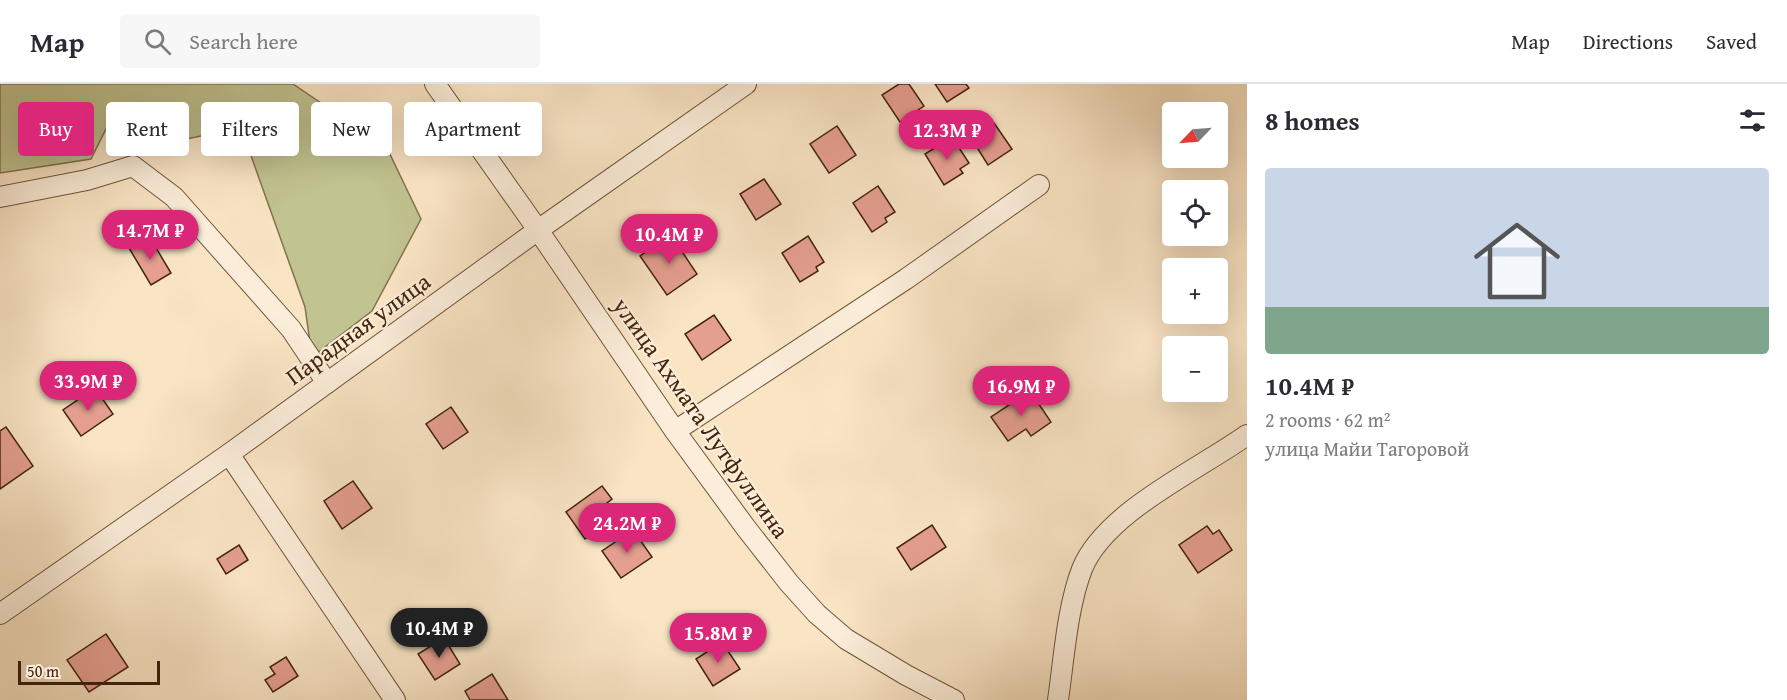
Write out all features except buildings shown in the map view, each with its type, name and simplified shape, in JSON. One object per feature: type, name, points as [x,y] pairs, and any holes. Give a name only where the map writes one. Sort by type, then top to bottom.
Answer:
[{"type":"street","name":"улица Ахмата Лутфуллина","points":[[435,84],[675,431],[789,583],[846,639],[906,675],[954,700]]},
{"type":"street","name":"Парадная улица","points":[[0,614],[229,454],[538,230],[746,84]]},
{"type":"street","points":[[0,197],[87,180],[133,166],[174,197],[291,329],[327,383]]},
{"type":"street","points":[[675,431],[906,279],[1039,185]]},
{"type":"street","points":[[1058,700],[1072,607],[1082,570],[1094,546],[1111,527],[1133,510],[1247,435]]},
{"type":"street","points":[[229,454],[395,700]]},
{"type":"green space","points":[[0,84],[293,84],[319,102],[311,102],[311,156],[391,156],[421,219],[372,311],[312,357],[305,307],[251,156],[299,156],[299,102],[201,102],[201,136],[189,139],[189,102],[106,102],[106,129],[94,153],[94,102],[18,102],[18,156],[92,156],[91,159],[0,173]]}]
